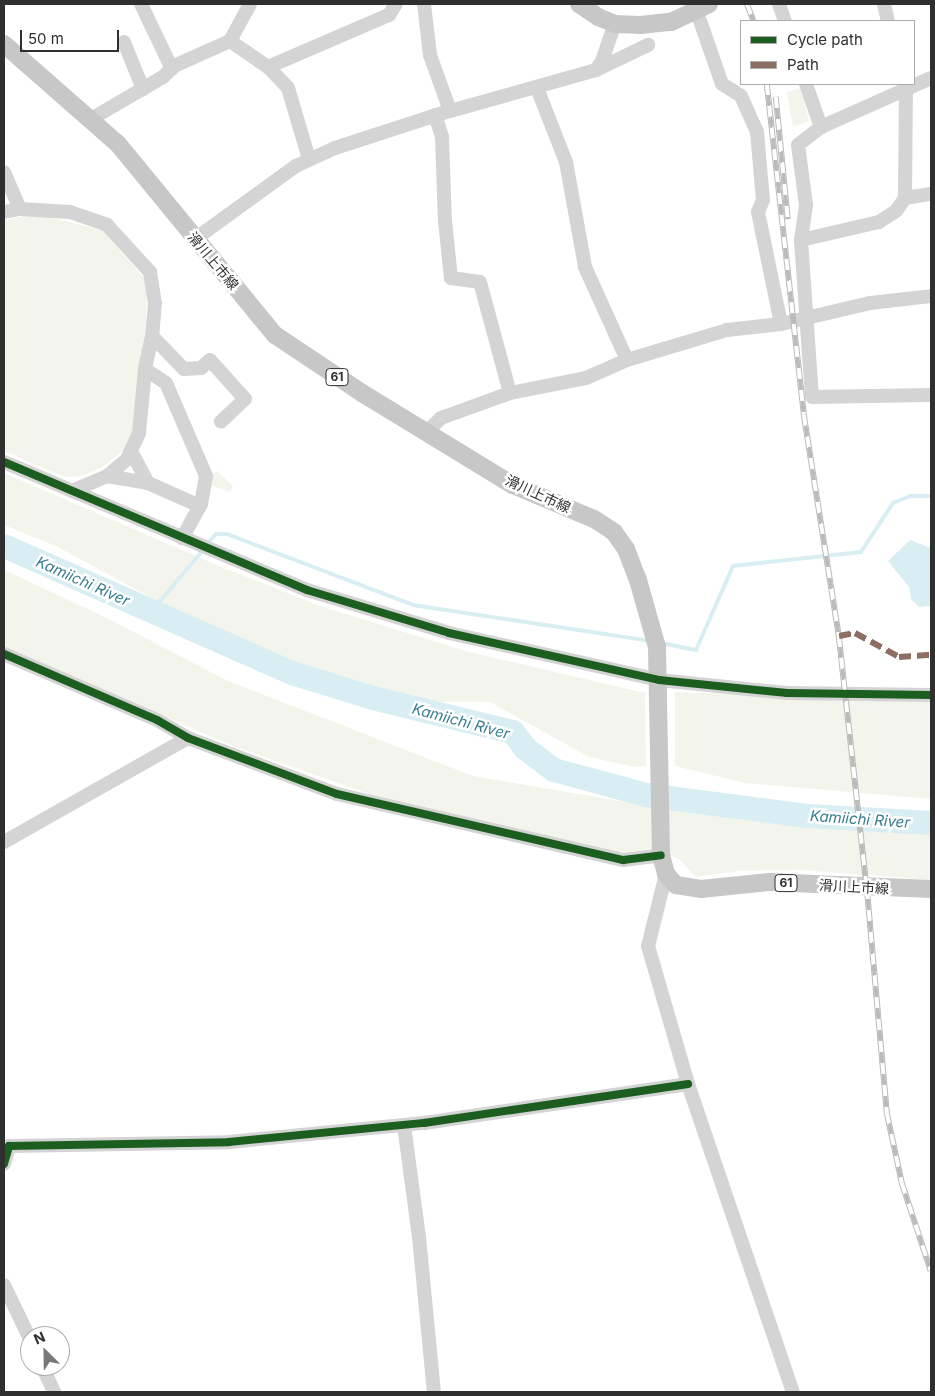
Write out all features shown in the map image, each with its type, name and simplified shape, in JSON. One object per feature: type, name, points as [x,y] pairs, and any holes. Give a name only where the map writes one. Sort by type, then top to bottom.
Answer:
[{"type":"main road","points":[[578,4],[598,17],[615,24],[671,22],[703,8]]},
{"type":"main road","name":"滑川上市線","points":[[4,44],[118,144],[275,335],[362,393],[428,431],[513,485],[594,518],[614,532],[626,549],[651,622],[659,680],[661,855],[666,874],[676,885],[702,889],[769,882],[931,890]]},
{"type":"street","points":[[141,4],[172,69]]},
{"type":"street","points":[[234,4],[240,17]]},
{"type":"street","points":[[91,119],[143,89],[172,69],[230,41],[240,17],[250,4]]},
{"type":"street","points":[[268,67],[389,15],[396,4]]},
{"type":"street","points":[[424,4],[430,55],[450,111]]},
{"type":"street","points":[[779,4],[785,20]]},
{"type":"street","points":[[884,4],[888,20]]},
{"type":"street","points":[[703,8],[722,84],[742,96],[757,132],[763,200],[758,212],[781,324]]},
{"type":"street","points":[[596,70],[602,61],[615,24]]},
{"type":"street","points":[[230,41],[268,67],[288,88],[309,159]]},
{"type":"street","points":[[124,42],[143,89]]},
{"type":"street","points":[[195,239],[309,159],[372,134],[596,70],[648,46]]},
{"type":"street","points":[[915,83],[931,78]]},
{"type":"street","points":[[806,85],[821,127]]},
{"type":"street","points":[[801,240],[879,222],[896,211],[905,198],[906,86],[821,127],[798,145],[806,205],[801,240],[805,318],[812,397],[931,395]]},
{"type":"street","points":[[537,88],[566,162],[585,268],[627,360]]},
{"type":"street","points":[[435,115],[442,137],[445,221],[451,278],[480,282],[510,393]]},
{"type":"street","points":[[4,172],[20,209]]},
{"type":"street","points":[[905,198],[931,194]]},
{"type":"street","points":[[4,212],[20,209],[70,212],[107,225],[150,272],[155,303],[152,336],[144,369],[139,433],[126,459],[107,476],[72,492]]},
{"type":"street","points":[[428,431],[441,418],[510,393],[586,378],[627,360],[727,330],[781,324],[870,303],[931,296]]},
{"type":"street","points":[[152,336],[184,370],[201,368],[210,360],[245,399],[221,421]]},
{"type":"street","points":[[144,369],[166,383],[185,422],[206,476],[200,506],[182,538]]},
{"type":"street","points":[[131,451],[148,483]]},
{"type":"street","points":[[4,462],[307,590],[449,634],[659,680],[787,692],[931,695]]},
{"type":"street","points":[[107,476],[148,483],[200,506]]},
{"type":"street","points":[[4,654],[157,720],[188,738],[337,794],[623,860],[661,855]]},
{"type":"street","points":[[4,842],[188,738]]},
{"type":"street","points":[[666,874],[648,946],[688,1084],[793,1392]]},
{"type":"street","points":[[4,1164],[9,1146],[229,1142],[404,1125],[688,1084]]},
{"type":"street","points":[[404,1125],[419,1237],[434,1392]]},
{"type":"street","points":[[4,1285],[24,1326]]},
{"type":"street","points":[[47,1376],[54,1392]]},
{"type":"shaded area","points":[[801,88],[809,121],[793,127],[787,92]]},
{"type":"shaded area","points":[[36,214],[102,230],[147,281],[146,323],[134,426],[127,447],[103,467],[82,476],[64,477],[4,451],[4,220]]},
{"type":"shaded area","points":[[217,471],[233,486],[230,492],[210,485],[211,476]]},
{"type":"shaded area","points":[[4,473],[219,566],[320,606],[469,652],[645,693],[646,766],[634,767],[589,757],[490,702],[355,701],[183,615],[56,546],[4,525]]},
{"type":"shaded area","points":[[910,540],[931,548],[931,606],[919,607],[911,599],[909,587],[888,561]]},
{"type":"shaded area","points":[[4,570],[107,618],[226,680],[473,776],[649,806],[931,828],[931,880],[800,870],[738,871],[696,877],[679,859],[651,849],[613,854],[372,795],[233,746],[4,647]]},
{"type":"shaded area","points":[[675,692],[931,701],[931,799],[745,783],[675,766]]},
{"type":"waterway","points":[[662,643],[696,650],[733,566],[861,552],[893,503],[910,496],[931,496]]},
{"type":"waterway","points":[[207,544],[216,534],[227,534],[413,605],[650,641]]},
{"type":"waterway","name":"Kamiichi River","points":[[4,546],[292,673],[373,698],[513,732],[526,749],[554,770],[646,795],[808,816],[931,823]]},
{"type":"waterway","points":[[151,612],[203,550]]},
{"type":"railway","points":[[747,4],[754,20]]},
{"type":"railway","points":[[767,85],[804,415],[839,636],[867,888],[887,1113],[902,1183],[931,1271]]},
{"type":"railway","points":[[776,97],[788,219]]},
{"type":"marked path","points":[[839,636],[855,633],[899,657],[931,655]]},
{"type":"cycle path","points":[[4,462],[307,590],[449,633],[659,680],[787,693],[931,695]]},
{"type":"cycle path","points":[[4,654],[157,720],[188,738],[337,794],[623,860],[661,855]]},
{"type":"cycle path","points":[[4,1164],[9,1146],[229,1142],[424,1123],[688,1084]]}]
